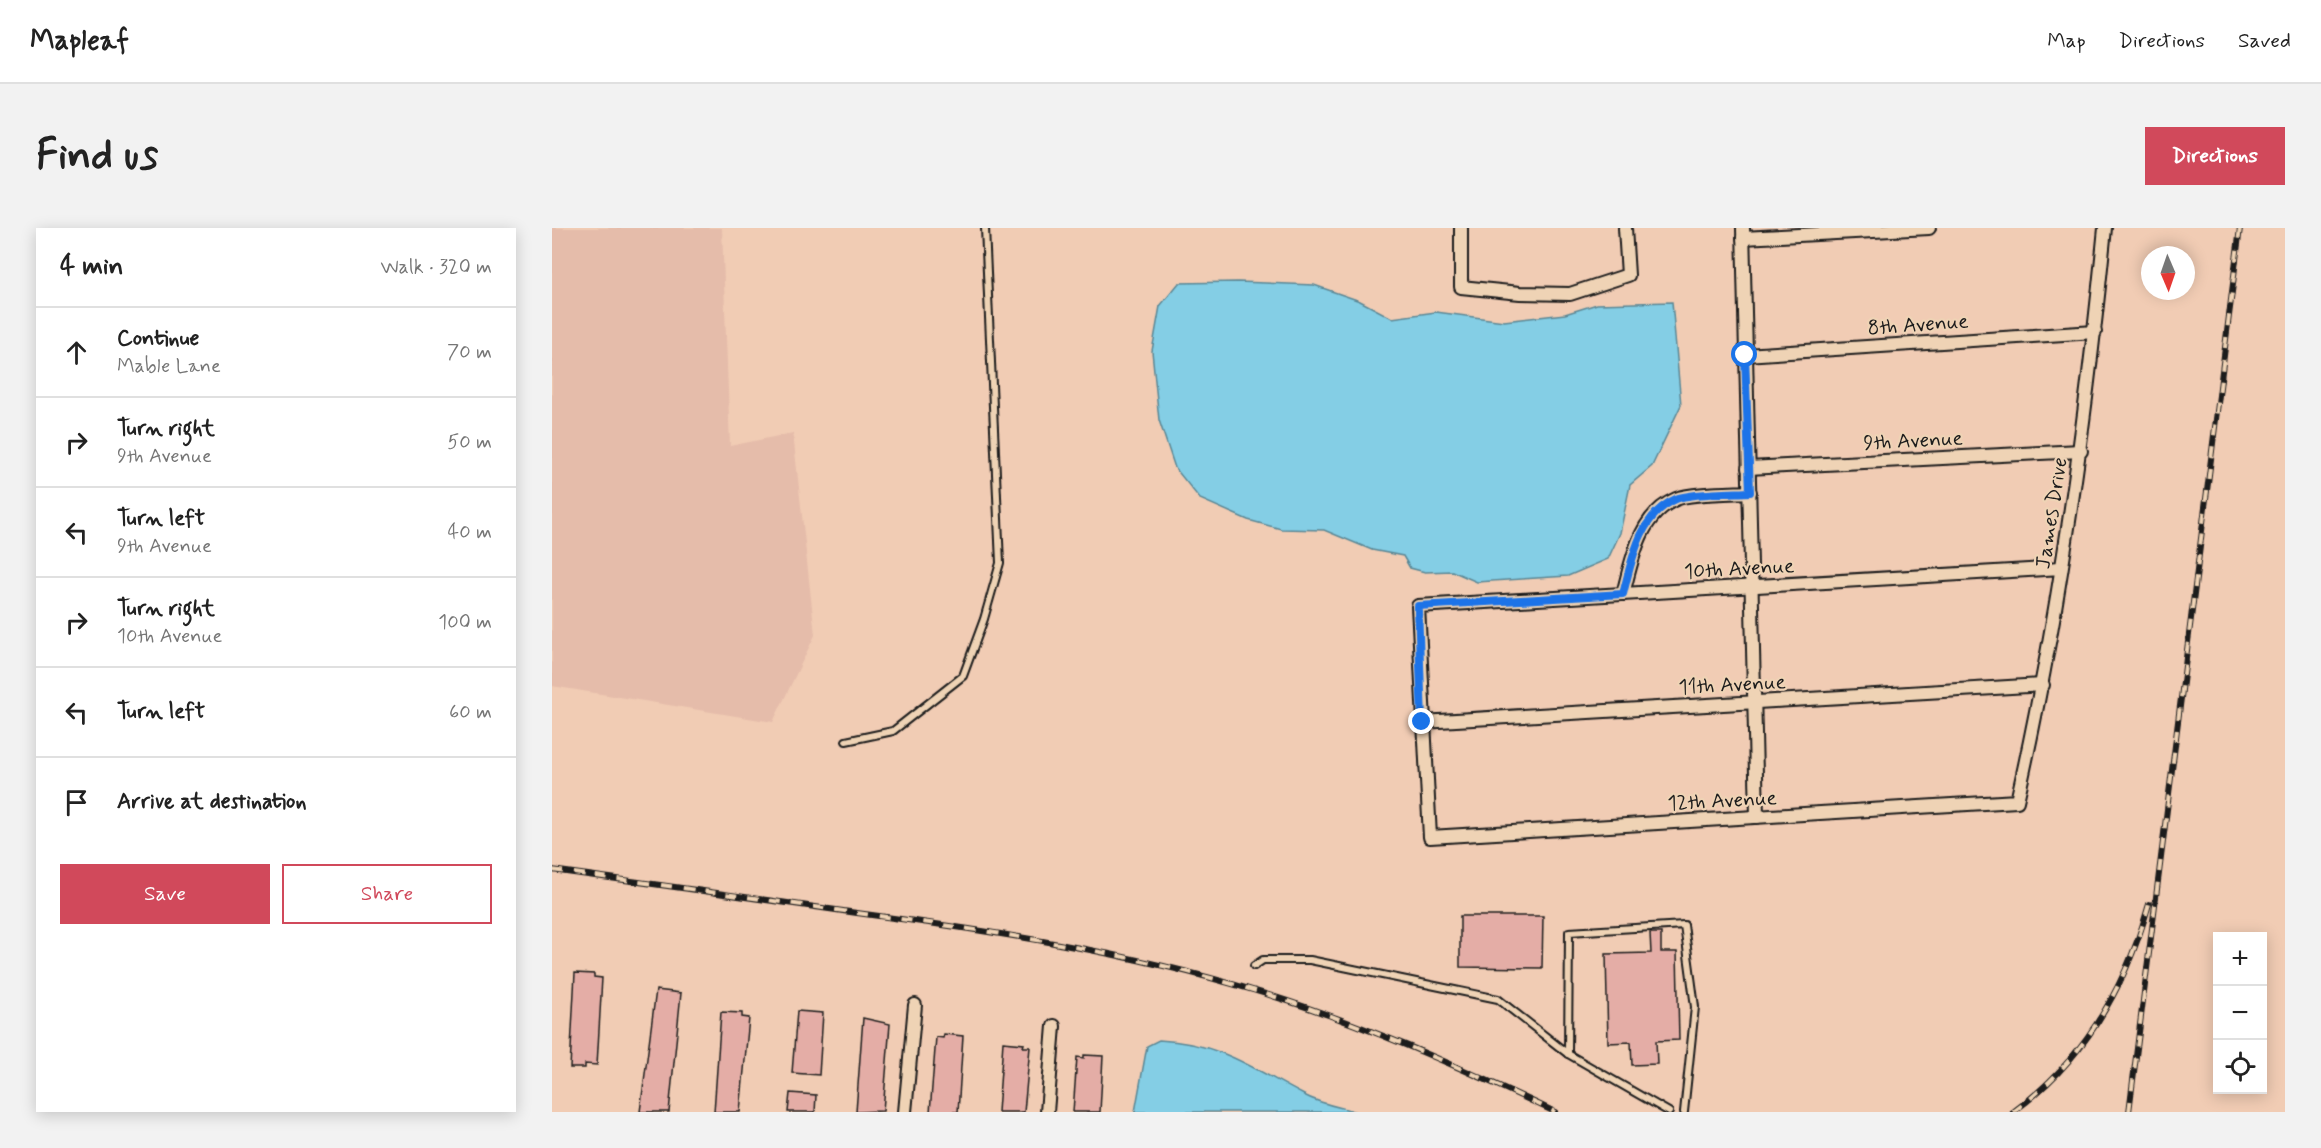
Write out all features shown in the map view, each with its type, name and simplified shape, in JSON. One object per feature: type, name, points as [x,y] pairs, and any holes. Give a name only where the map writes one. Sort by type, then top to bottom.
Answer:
[{"type":"street","points":[[1461,228],[1461,287],[1520,293],[1570,294],[1628,275],[1625,228]]},
{"type":"street","points":[[1757,817],[1752,702],[1750,492],[1743,233],[1929,228]]},
{"type":"street","name":"James Drive","points":[[2017,801],[2043,686],[2081,451],[2105,228]]},
{"type":"street","name":"8th Avenue","points":[[1745,355],[2094,332]]},
{"type":"street","name":"9th Avenue","points":[[1748,468],[2081,451]]},
{"type":"street","points":[[1623,594],[1636,545],[1655,513],[1677,499],[1750,492]]},
{"type":"street","name":"10th Avenue","points":[[1422,722],[1418,606],[2061,568]]},
{"type":"street","name":"11th Avenue","points":[[1422,722],[2043,686]]},
{"type":"street","name":"12th Avenue","points":[[1422,722],[1430,837],[2017,801]]},
{"type":"street","points":[[904,1112],[915,1005]]},
{"type":"street","points":[[1047,1112],[1054,1026]]},
{"type":"lane","points":[[846,741],[893,731],[963,676],[984,619],[1000,563],[985,228]]},
{"type":"lane","points":[[1568,1054],[1569,932],[1684,925],[1695,1006],[1684,1112]]},
{"type":"lane","points":[[1254,966],[1263,960],[1310,960],[1498,999],[1568,1054],[1669,1112]]},
{"type":"shaded area","points":[[552,228],[722,228],[730,446],[793,433],[815,635],[773,722],[552,686]]},
{"type":"water","points":[[1238,282],[1314,285],[1360,301],[1392,318],[1436,312],[1504,321],[1565,314],[1597,304],[1672,302],[1681,405],[1652,466],[1630,485],[1620,533],[1608,559],[1568,576],[1477,582],[1452,571],[1425,572],[1410,568],[1403,556],[1372,550],[1324,530],[1281,529],[1248,520],[1200,499],[1175,468],[1159,420],[1152,351],[1160,306],[1179,283]]},
{"type":"water","points":[[1159,1040],[1181,1042],[1218,1052],[1310,1098],[1357,1112],[1135,1112],[1147,1046]]},
{"type":"building","points":[[1460,916],[1543,916],[1542,968],[1460,967]]},
{"type":"building","points":[[1650,933],[1661,933],[1661,952],[1677,952],[1679,1040],[1656,1041],[1657,1064],[1632,1065],[1631,1042],[1608,1043],[1606,954],[1651,953]]},
{"type":"building","points":[[575,973],[594,974],[594,977],[602,978],[597,1065],[585,1064],[585,1068],[570,1068]]},
{"type":"building","points":[[656,990],[681,993],[669,1112],[640,1112]]},
{"type":"building","points":[[797,1011],[823,1013],[819,1075],[792,1073]]},
{"type":"building","points":[[721,1012],[742,1013],[742,1017],[749,1018],[740,1112],[714,1112]]},
{"type":"building","points":[[863,1018],[890,1024],[883,1111],[856,1112]]},
{"type":"building","points":[[944,1034],[963,1036],[958,1112],[930,1112],[936,1037],[943,1038]]},
{"type":"building","points":[[1003,1042],[1024,1044],[1023,1047],[1030,1047],[1024,1112],[998,1112]]},
{"type":"building","points":[[1084,1055],[1103,1056],[1100,1112],[1073,1112],[1077,1057],[1084,1058]]},
{"type":"building","points":[[790,1093],[816,1095],[815,1112],[788,1112]]},
{"type":"railway","points":[[2129,1112],[2240,228]]},
{"type":"railway","points":[[552,870],[957,927],[1108,953],[1157,964],[1256,991],[1333,1017],[1445,1062],[1555,1112]]},
{"type":"railway","points":[[2013,1112],[2061,1070],[2099,1020],[2128,964],[2149,904]]},
{"type":"route","points":[[1422,722],[1418,606],[1623,594],[1636,545],[1655,513],[1677,499],[1750,492],[1745,355]]}]
